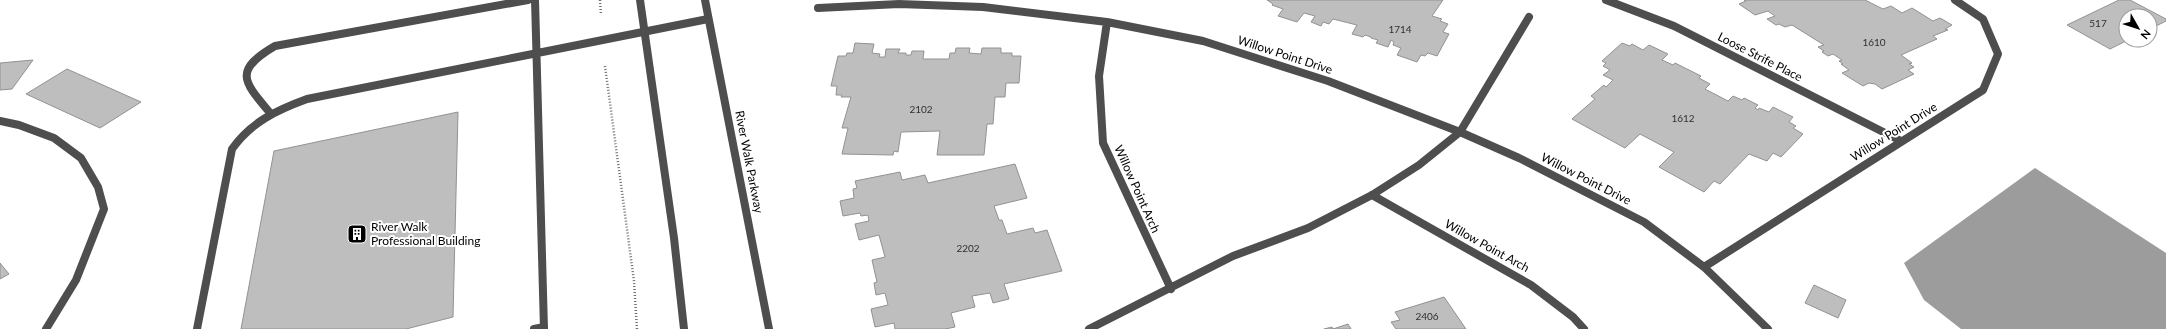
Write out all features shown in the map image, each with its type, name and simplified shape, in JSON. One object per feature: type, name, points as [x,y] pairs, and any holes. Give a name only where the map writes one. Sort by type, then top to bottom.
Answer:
[{"type":"street","points":[[271,114],[250,89],[245,79],[246,69],[257,56],[275,46],[528,0]]},
{"type":"street","points":[[534,329],[544,328],[538,53],[535,0]]},
{"type":"street","points":[[640,0],[674,238],[684,329]]},
{"type":"street","name":"River Walk Parkway","points":[[705,0],[769,329]]},
{"type":"street","name":"Loose Strife Place","points":[[1606,0],[1674,26],[1901,141]]},
{"type":"street","name":"Willow Point Drive","points":[[1704,267],[1983,90],[1998,54],[1983,20],[1955,0]]},
{"type":"street","name":"Willow Point Drive","points":[[818,8],[899,4],[984,7],[1107,22],[1202,41],[1328,81],[1460,132],[1519,158],[1644,222],[1704,267],[1768,329]]},
{"type":"street","points":[[1089,329],[1171,289],[1233,256],[1308,228],[1372,195],[1419,165],[1460,132],[1529,17]]},
{"type":"street","points":[[197,329],[232,149],[240,136],[257,121],[307,99],[708,19]]},
{"type":"street","name":"Willow Point Arch","points":[[1107,22],[1099,76],[1103,143],[1129,202],[1171,289]]},
{"type":"street","points":[[0,121],[19,125],[54,138],[81,158],[98,187],[104,209],[76,280],[46,329]]},
{"type":"street","name":"Willow Point Arch","points":[[1372,195],[1531,285],[1573,318],[1584,329]]},
{"type":"path","points":[[600,0],[602,40],[634,281],[637,329]]},
{"type":"shaded area","points":[[2035,168],[2166,253],[2166,329],[1961,329],[1924,300],[1904,263]]},
{"type":"building","points":[[1267,0],[1443,0],[1432,16],[1442,19],[1440,21],[1448,24],[1443,32],[1449,34],[1437,56],[1428,53],[1425,56],[1421,55],[1417,62],[1397,55],[1401,48],[1393,45],[1394,42],[1391,40],[1388,47],[1376,43],[1378,40],[1371,37],[1365,35],[1363,37],[1352,34],[1357,25],[1333,19],[1329,24],[1323,22],[1321,26],[1311,22],[1315,16],[1304,13],[1297,22],[1278,16],[1283,9],[1272,5],[1273,4]]},
{"type":"building","points":[[1744,0],[1865,0],[1883,9],[1891,6],[1902,13],[1912,8],[1933,21],[1940,18],[1952,25],[1945,29],[1948,30],[1933,36],[1937,39],[1901,55],[1912,63],[1909,64],[1914,67],[1908,70],[1914,74],[1882,89],[1875,84],[1869,83],[1863,86],[1842,73],[1849,70],[1839,61],[1842,60],[1833,54],[1828,56],[1822,52],[1824,51],[1818,47],[1824,45],[1792,25],[1785,27],[1779,24],[1776,25],[1767,19],[1775,16],[1768,11],[1755,15],[1739,4],[1746,1]]},
{"type":"building","points":[[2119,0],[2130,0],[2145,8],[2118,8],[2118,45],[2110,49],[2067,25]]},
{"type":"building","points":[[2158,15],[2166,19],[2166,21],[2158,25]]},
{"type":"building","points":[[855,43],[874,44],[872,53],[880,54],[879,57],[885,57],[886,49],[900,49],[898,53],[906,53],[906,55],[911,55],[912,51],[924,51],[923,59],[949,59],[950,53],[955,53],[956,48],[970,48],[969,53],[981,54],[982,48],[1001,48],[1001,53],[1012,53],[1012,56],[1021,56],[1019,83],[1006,83],[1005,97],[995,97],[993,124],[987,124],[984,155],[937,155],[940,131],[901,132],[898,152],[894,151],[893,155],[842,154],[848,128],[842,128],[851,97],[841,97],[842,95],[836,95],[837,86],[831,86],[838,56],[846,56],[847,53],[853,53]]},
{"type":"building","points":[[1622,43],[1630,46],[1632,44],[1643,50],[1649,45],[1668,54],[1662,60],[1673,65],[1675,63],[1701,76],[1699,78],[1710,84],[1705,89],[1728,101],[1733,96],[1742,100],[1744,98],[1758,105],[1755,108],[1758,110],[1759,108],[1769,112],[1773,107],[1793,117],[1789,122],[1796,126],[1793,128],[1803,134],[1781,157],[1773,153],[1767,161],[1749,154],[1720,184],[1714,181],[1704,192],[1659,167],[1674,152],[1640,134],[1625,148],[1572,119],[1595,99],[1591,96],[1604,85],[1606,87],[1613,80],[1603,75],[1610,70],[1603,66],[1606,63],[1602,61]]},
{"type":"building","points":[[33,60],[12,89],[0,90],[0,63]]},
{"type":"building","points":[[67,69],[141,102],[100,128],[26,94]]},
{"type":"building","name":"River Walk Professional Building","points":[[458,112],[453,317],[406,329],[241,329],[274,151]]},
{"type":"building","points":[[1015,164],[1027,198],[994,206],[999,220],[1002,220],[1007,234],[1033,228],[1035,233],[1047,230],[1062,271],[1004,284],[1009,299],[993,303],[990,293],[972,296],[975,307],[951,313],[955,327],[945,329],[895,329],[894,323],[875,327],[871,309],[888,305],[885,293],[876,295],[874,283],[877,282],[872,260],[885,257],[879,235],[859,240],[855,224],[869,221],[868,215],[861,216],[860,213],[843,216],[840,201],[854,198],[853,189],[857,188],[855,181],[900,172],[902,180],[925,175],[928,183]]},
{"type":"building","points":[[0,263],[9,274],[0,279]]},
{"type":"building","points":[[1814,285],[1846,300],[1838,318],[1805,303]]},
{"type":"building","points":[[1444,297],[1466,329],[1396,329],[1391,322],[1400,320],[1395,312]]},
{"type":"building","points":[[1348,324],[1351,329],[1333,329]]},
{"type":"place","name":"River Walk Professional Building","points":[[357,234]]}]
